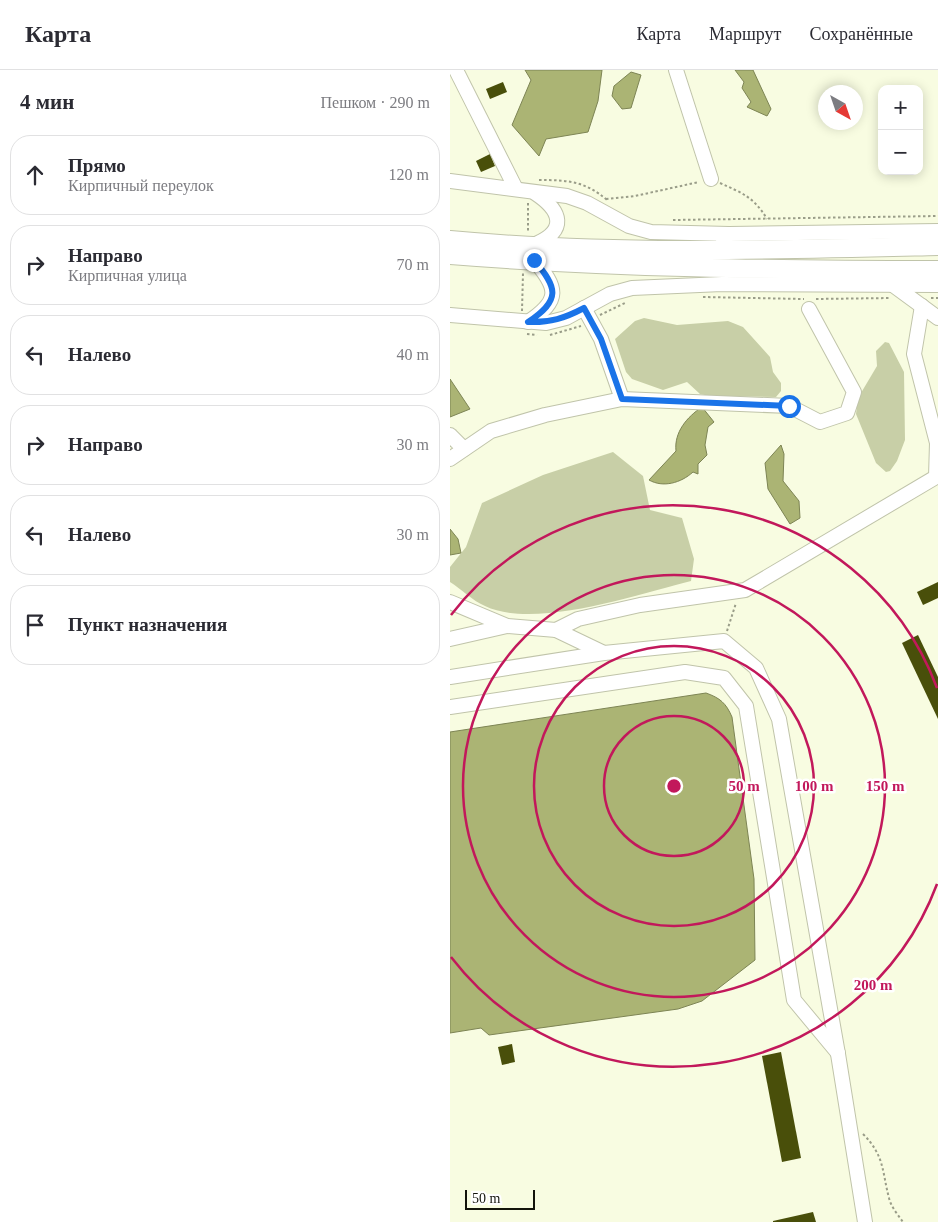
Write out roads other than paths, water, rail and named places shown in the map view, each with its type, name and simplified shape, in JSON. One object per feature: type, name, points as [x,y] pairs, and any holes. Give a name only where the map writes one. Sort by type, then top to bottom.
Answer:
[{"type":"main road","points":[[450,240],[462,251],[529,252],[938,246]]},
{"type":"main road","points":[[529,252],[697,268],[938,270]]},
{"type":"street","points":[[456,70],[526,191],[549,202],[557,212],[558,224],[553,233],[529,252],[551,284],[552,297],[546,310],[525,321]]},
{"type":"street","points":[[676,70],[712,179]]},
{"type":"street","points":[[450,181],[567,196],[587,203],[629,226],[651,232],[729,234],[938,231]]},
{"type":"street","points":[[691,250],[729,234]]},
{"type":"street","points":[[697,268],[722,284]]},
{"type":"street","points":[[450,315],[546,323],[566,318],[610,294],[632,288],[722,284],[938,285]]},
{"type":"street","points":[[893,285],[938,318]]},
{"type":"street","points":[[556,630],[578,619],[640,605],[745,590],[936,477],[937,443],[914,354],[916,302]]},
{"type":"street","points":[[584,308],[601,339],[622,399]]},
{"type":"street","points":[[450,459],[491,431],[545,415],[622,399],[789,406],[820,422],[847,413],[854,392],[809,309]]},
{"type":"street","points":[[450,435],[464,449]]},
{"type":"street","points":[[450,602],[507,626]]},
{"type":"street","points":[[450,639],[507,626],[556,630],[604,653]]},
{"type":"street","points":[[450,677],[604,653],[724,641],[756,668],[779,720],[838,1054],[865,1222]]},
{"type":"street","points":[[450,707],[686,672],[724,678],[746,706],[794,1000],[838,1054]]}]
